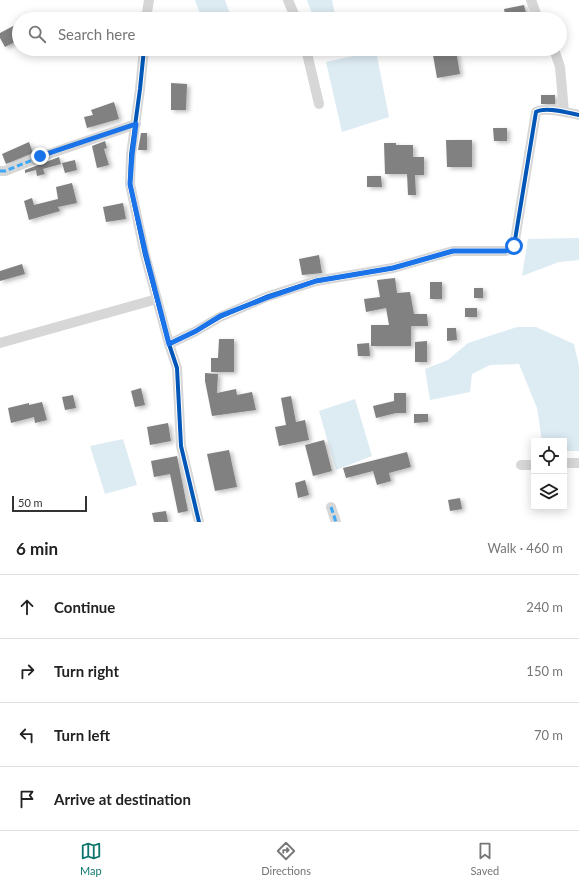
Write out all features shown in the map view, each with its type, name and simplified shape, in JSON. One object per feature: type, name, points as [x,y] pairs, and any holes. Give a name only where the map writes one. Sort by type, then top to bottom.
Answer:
[{"type":"street","points":[[147,12],[149,0]]},
{"type":"street","points":[[288,0],[293,12]]},
{"type":"street","points":[[531,0],[535,12]]},
{"type":"street","points":[[143,56],[130,184],[157,300],[177,368],[181,446],[198,522]]},
{"type":"street","points":[[308,56],[319,104]]},
{"type":"street","points":[[556,56],[560,67],[565,103],[564,112]]},
{"type":"street","points":[[169,344],[196,331],[220,316],[316,281],[393,268],[453,251],[506,251],[511,249],[514,246],[536,112],[540,109],[579,115]]},
{"type":"street","points":[[0,171],[5,171],[40,156],[136,124]]},
{"type":"street","points":[[0,343],[157,300]]},
{"type":"street","points":[[567,463],[579,463]]},
{"type":"street","points":[[521,465],[531,465]]},
{"type":"street","points":[[332,507],[336,522]]},
{"type":"shaded area","points":[[195,0],[225,0],[229,12],[199,12]]},
{"type":"shaded area","points":[[307,0],[332,0],[335,12],[311,12]]},
{"type":"shaded area","points":[[353,56],[377,56],[389,117],[342,132],[326,62]]},
{"type":"shaded area","points":[[579,238],[579,260],[559,262],[522,276],[528,239]]},
{"type":"shaded area","points":[[517,327],[536,327],[574,344],[579,366],[579,451],[567,451],[567,438],[542,438],[537,408],[519,364],[490,365],[472,374],[470,392],[430,400],[425,369],[448,360],[468,343]]},
{"type":"shaded area","points":[[355,399],[372,456],[336,470],[319,411]]},
{"type":"shaded area","points":[[123,439],[137,485],[105,494],[90,446]]},
{"type":"building","points":[[524,5],[526,12],[505,12],[504,9]]},
{"type":"building","points":[[12,27],[12,44],[5,47],[0,38],[0,33]]},
{"type":"building","points":[[433,56],[457,56],[460,74],[437,78]]},
{"type":"building","points":[[171,83],[187,84],[186,110],[171,110]]},
{"type":"building","points":[[541,95],[555,95],[555,104],[541,104]]},
{"type":"building","points":[[114,102],[119,119],[87,128],[84,117],[93,115],[91,110]]},
{"type":"building","points":[[493,128],[507,128],[507,141],[494,141]]},
{"type":"building","points":[[141,133],[147,133],[147,150],[138,150]]},
{"type":"building","points":[[446,140],[472,140],[472,167],[447,167]]},
{"type":"building","points":[[105,141],[107,148],[104,149],[109,165],[97,168],[92,146]]},
{"type":"building","points":[[29,142],[33,153],[6,164],[2,154]]},
{"type":"building","points":[[384,143],[413,145],[413,157],[424,157],[424,175],[415,175],[416,195],[408,195],[407,174],[385,174]]},
{"type":"building","points":[[59,157],[61,164],[43,169],[45,174],[37,176],[36,170],[25,173],[25,170]]},
{"type":"building","points":[[75,160],[77,170],[65,173],[62,163]]},
{"type":"building","points":[[367,176],[381,176],[382,187],[367,187]]},
{"type":"building","points":[[72,183],[77,203],[58,207],[60,211],[29,220],[24,201],[32,198],[34,205],[58,199],[56,187]]},
{"type":"building","points":[[123,203],[126,219],[106,222],[103,207]]},
{"type":"building","points":[[319,255],[322,273],[302,275],[299,259]]},
{"type":"building","points":[[22,264],[25,274],[0,281],[0,271]]},
{"type":"building","points":[[395,278],[397,293],[410,292],[414,314],[427,314],[428,326],[411,326],[411,346],[371,346],[371,325],[389,325],[386,308],[366,312],[364,299],[380,297],[377,280]]},
{"type":"building","points":[[430,282],[442,282],[442,299],[430,299]]},
{"type":"building","points":[[474,288],[483,288],[483,298],[474,298]]},
{"type":"building","points":[[465,308],[477,308],[477,317],[465,317]]},
{"type":"building","points":[[447,328],[456,328],[457,340],[447,341]]},
{"type":"building","points":[[219,339],[234,339],[234,372],[211,372],[211,358],[218,358]]},
{"type":"building","points":[[427,341],[427,362],[415,362],[415,342]]},
{"type":"building","points":[[369,343],[370,356],[358,356],[357,344]]},
{"type":"building","points":[[205,373],[218,374],[217,393],[236,389],[237,395],[252,392],[256,410],[212,416],[205,381]]},
{"type":"building","points":[[141,388],[145,405],[135,407],[131,391]]},
{"type":"building","points":[[394,393],[406,393],[406,413],[396,413],[376,418],[373,406],[394,401]]},
{"type":"building","points":[[73,395],[76,408],[65,410],[62,397]]},
{"type":"building","points":[[291,396],[296,422],[305,420],[309,440],[279,446],[275,427],[286,425],[281,398]]},
{"type":"building","points":[[42,402],[47,420],[35,423],[34,417],[11,423],[8,408],[29,403],[29,405]]},
{"type":"building","points":[[414,414],[428,414],[428,422],[414,423]]},
{"type":"building","points":[[168,423],[171,441],[150,445],[147,427]]},
{"type":"building","points":[[324,440],[332,471],[313,476],[305,445]]},
{"type":"building","points":[[229,450],[237,487],[215,491],[207,454]]},
{"type":"building","points":[[407,452],[411,467],[389,473],[391,481],[377,485],[373,471],[346,478],[343,468]]},
{"type":"building","points":[[177,456],[188,511],[178,513],[170,474],[154,477],[151,461]]},
{"type":"building","points":[[305,480],[309,495],[298,498],[295,483]]},
{"type":"building","points":[[460,498],[462,509],[450,511],[448,500]]},
{"type":"building","points":[[166,511],[168,522],[154,522],[152,513]]},
{"type":"marked path","points":[[0,171],[5,171],[40,157],[136,124]]},
{"type":"marked path","points":[[331,507],[336,522]]},
{"type":"cycle path","points":[[143,56],[131,155],[130,184],[145,255],[177,368],[181,446],[199,522]]},
{"type":"cycle path","points":[[169,344],[220,317],[266,297],[316,281],[393,268],[453,251],[506,251],[514,246],[536,112],[540,110],[551,110],[579,115]]},
{"type":"route","points":[[40,156],[136,124],[130,184],[146,255],[169,344],[196,331],[220,316],[316,281],[393,268],[453,251],[506,251],[514,246]]}]
